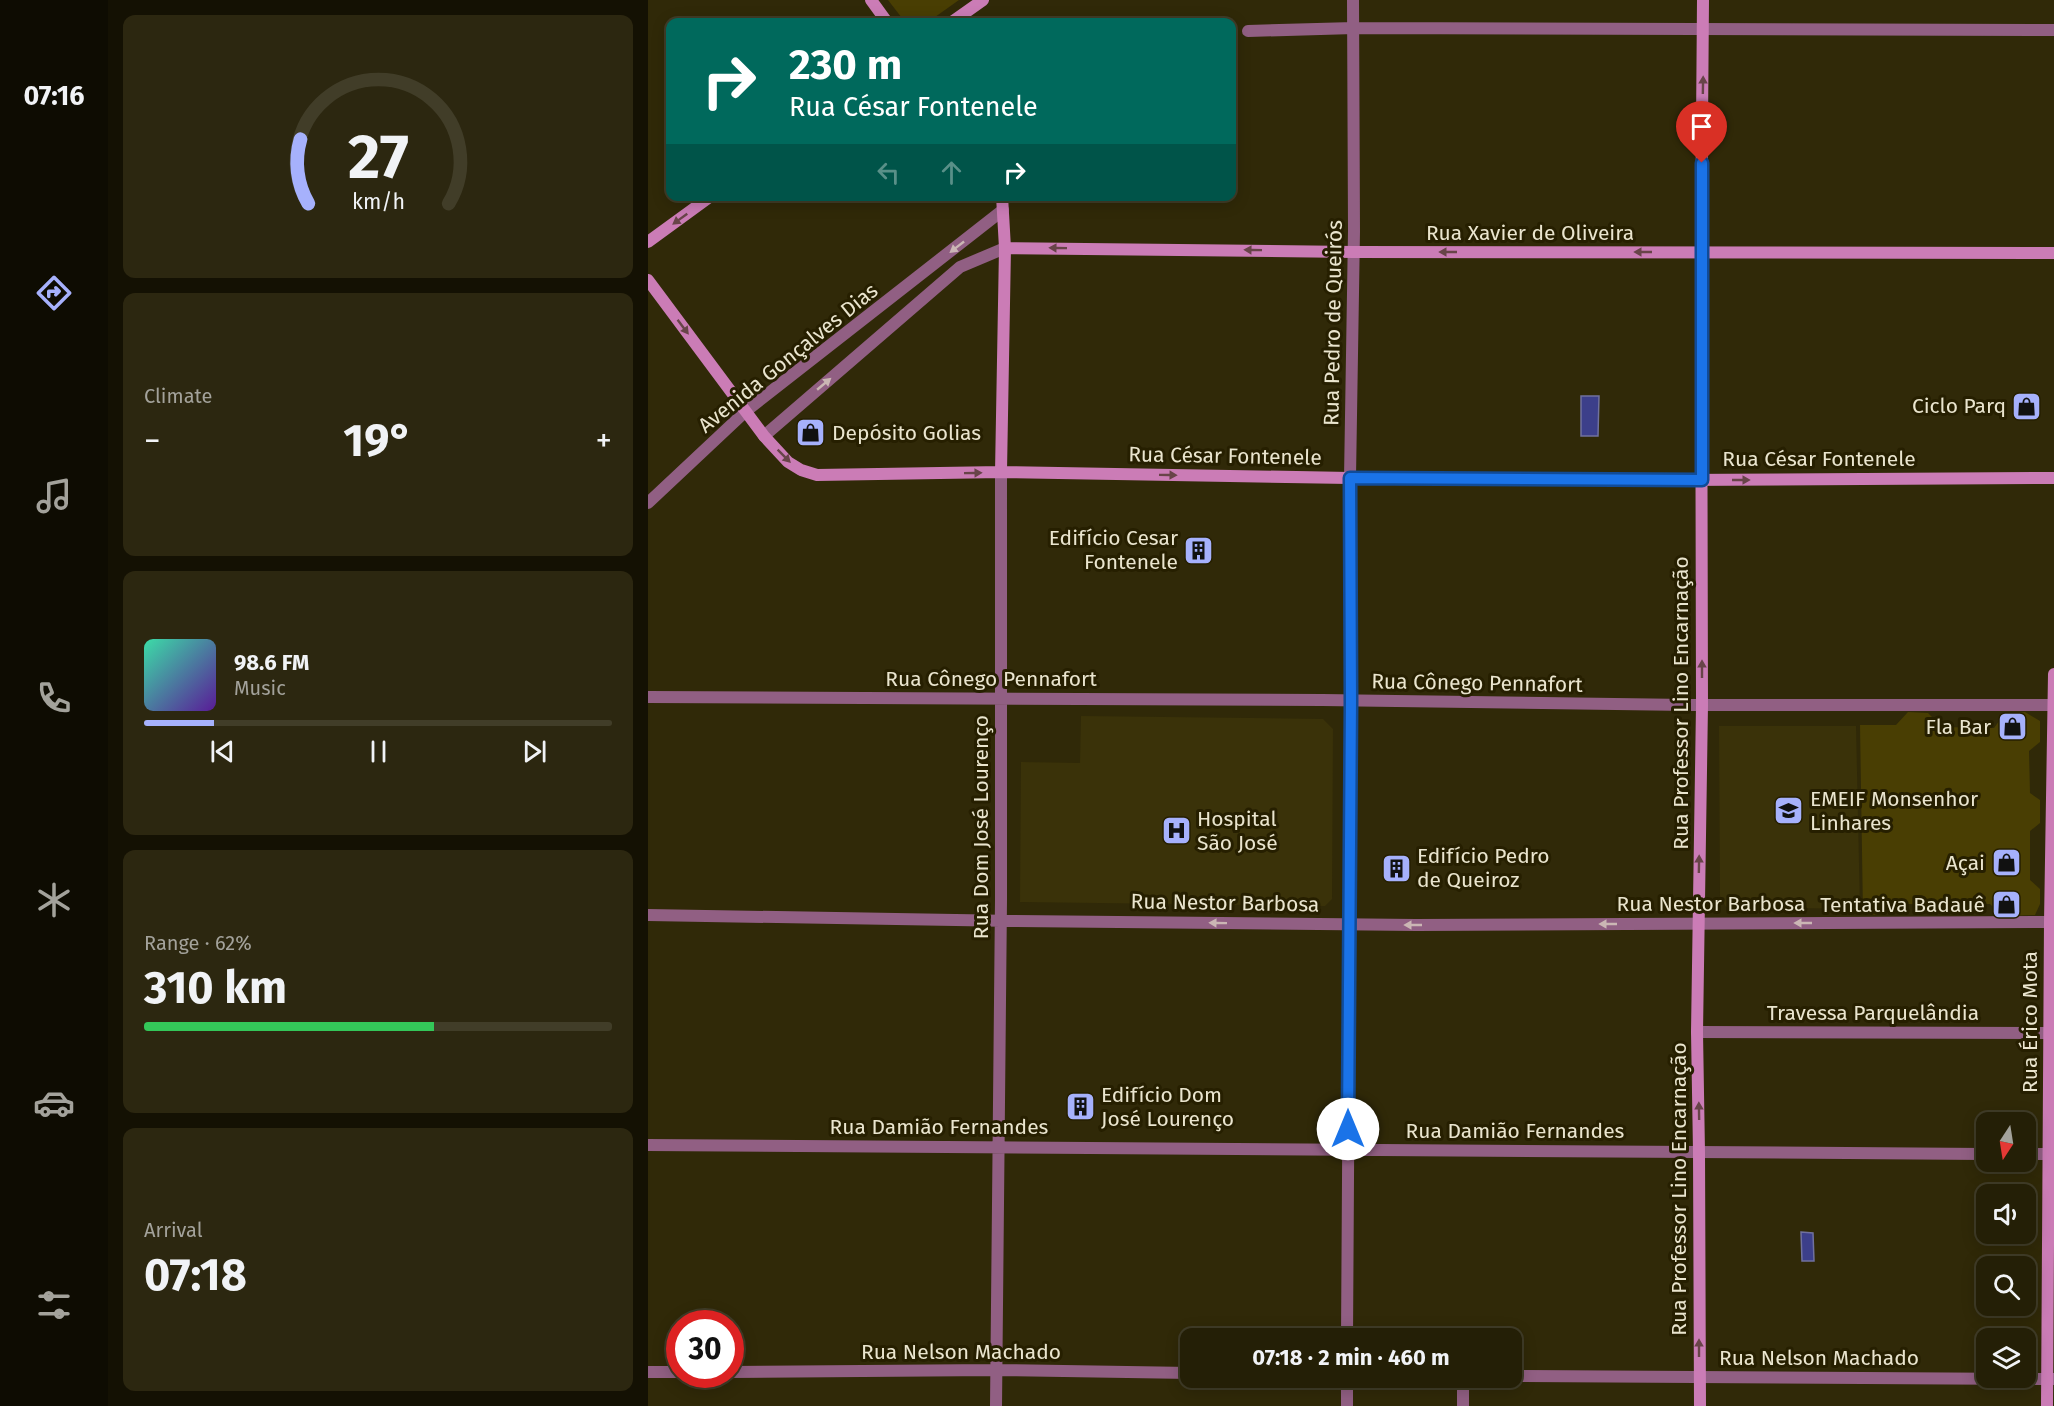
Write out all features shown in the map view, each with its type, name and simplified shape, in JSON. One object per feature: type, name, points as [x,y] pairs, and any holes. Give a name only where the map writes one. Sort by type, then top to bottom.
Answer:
[{"type":"street","points":[[871,0],[884,18]]},
{"type":"street","points":[[957,18],[982,0]]},
{"type":"street","name":"Rua Pedro de Queirós","points":[[1347,1328],[1350,478],[1354,252],[1353,0]]},
{"type":"street","name":"Rua Professor Lino Encarnação","points":[[1700,1406],[1700,1152],[1697,1032],[1702,705],[1703,0]]},
{"type":"street","points":[[1248,31],[1354,28],[2054,30]]},
{"type":"street","points":[[648,242],[704,201]]},
{"type":"street","name":"Rua Dom José Lourenço","points":[[996,1406],[1001,472],[1005,248],[1002,201]]},
{"type":"street","name":"Avenida Gonçalves Dias","points":[[648,503],[746,411],[1003,210]]},
{"type":"street","name":"Rua Xavier de Oliveira","points":[[1005,248],[1354,252],[2054,253]]},
{"type":"street","name":"Avenida Gonçalves Dias","points":[[764,436],[960,267],[1005,248]]},
{"type":"street","points":[[928,270],[940,285]]},
{"type":"street","name":"Rua César Fontenele","points":[[648,280],[764,436],[788,462],[801,470],[818,475],[1001,472],[1350,478],[1702,480],[2054,478]]},
{"type":"street","name":"Rua Érico Mota","points":[[2047,1406],[2051,1379],[2049,1034],[2054,674]]},
{"type":"street","name":"Rua Cônego Pennafort","points":[[648,697],[1702,705],[2054,705]]},
{"type":"street","name":"Rua Nestor Barbosa","points":[[648,915],[1349,925],[2052,922]]},
{"type":"street","name":"Travessa Parquelândia","points":[[1697,1032],[2049,1034]]},
{"type":"street","name":"Rua Damião Fernandes","points":[[648,1145],[1976,1154]]},
{"type":"street","name":"Rua Nelson Machado","points":[[744,1372],[996,1370],[1180,1373]]},
{"type":"street","points":[[648,1372],[666,1372]]},
{"type":"street","name":"Rua Nelson Machado","points":[[1522,1376],[2051,1379]]},
{"type":"street","points":[[1347,1388],[1347,1406]]},
{"type":"street","points":[[1463,1388],[1464,1406]]},
{"type":"shaded area","points":[[888,0],[959,0],[934,18],[902,18]]},
{"type":"shaded area","points":[[1581,396],[1599,396],[1598,436],[1581,436]]},
{"type":"shaded area","points":[[1908,712],[1928,713],[1942,727],[1994,728],[2005,713],[2025,712],[2040,721],[2040,742],[2029,751],[2030,793],[2040,800],[2040,823],[2030,831],[2030,880],[2040,889],[2040,904],[2035,915],[2002,916],[1990,904],[1891,904],[1882,915],[1863,914],[1860,725],[1896,725]]},
{"type":"shaded area","name":"Hospital São José","points":[[1081,716],[1323,719],[1333,729],[1332,899],[1325,906],[1020,902],[1021,762],[1080,763]]},
{"type":"shaded area","name":"EMEIF Monsenhor Linhares","points":[[1719,726],[1856,726],[1860,909],[1726,907],[1720,896]]},
{"type":"shaded area","points":[[1801,1232],[1813,1233],[1814,1261],[1802,1261]]},
{"type":"place","name":"Ciclo Parq","points":[[2027,406]]},
{"type":"place","name":"Depósito Golias","points":[[811,433]]},
{"type":"place","name":"Edifício Cesar Fontenele","points":[[1199,550]]},
{"type":"place","name":"Fla Bar","points":[[2012,727]]},
{"type":"place","name":"EMEIF Monsenhor Linhares","points":[[1789,811]]},
{"type":"place","name":"Hospital São José","points":[[1176,831]]},
{"type":"place","name":"Açai","points":[[2006,863]]},
{"type":"place","name":"Edifício Pedro de Queiroz","points":[[1396,868]]},
{"type":"place","name":"Tentativa Badauê","points":[[2006,905]]},
{"type":"place","name":"Edifício Dom José Lourenço","points":[[1080,1107]]},
{"type":"route","points":[[1348,1129],[1350,478],[1702,480],[1702,163]]}]
